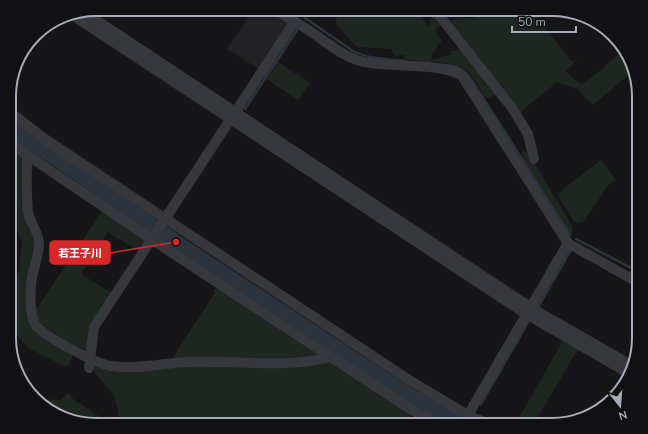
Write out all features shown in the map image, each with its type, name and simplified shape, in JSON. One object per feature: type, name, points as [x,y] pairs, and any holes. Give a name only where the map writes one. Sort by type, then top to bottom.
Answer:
[{"type":"street","points":[[440,16],[512,108],[528,134],[534,159]]},
{"type":"street","points":[[91,17],[233,115],[528,310],[625,371]]},
{"type":"street","points":[[78,19],[233,115]]},
{"type":"street","points":[[89,368],[94,327],[296,19],[338,51],[359,61],[384,65],[449,70],[462,76],[568,242],[632,279]]},
{"type":"street","points":[[16,117],[42,137],[409,380],[475,418]]},
{"type":"street","points":[[16,147],[151,239],[410,409],[427,418]]},
{"type":"street","points":[[27,155],[28,213],[32,227],[38,237],[39,245],[32,280],[33,319],[39,330],[90,358],[109,366],[133,367],[188,362],[288,363],[331,357]]},
{"type":"street","points":[[468,415],[568,242]]},
{"type":"street","points":[[528,310],[628,363]]},
{"type":"shaded area","points":[[249,16],[280,16],[288,21],[289,25],[259,69],[227,49]]},
{"type":"shaded area","points":[[337,16],[421,16],[429,27],[432,16],[436,16],[441,24],[435,30],[441,42],[431,55],[431,58],[435,59],[449,55],[451,51],[455,51],[462,47],[496,94],[489,98],[485,97],[471,75],[465,69],[460,67],[436,62],[405,60],[404,55],[395,56],[391,49],[359,47],[355,45],[336,24]]},
{"type":"shaded area","points":[[445,16],[470,16],[460,18]]},
{"type":"shaded area","points":[[479,16],[536,16],[570,60],[578,60],[565,71],[581,85],[619,53],[624,61],[629,75],[593,105],[579,90],[557,82],[518,114],[445,20],[474,18]]},
{"type":"shaded area","points":[[278,62],[310,83],[298,100],[267,79]]},
{"type":"shaded area","points":[[524,151],[530,155],[572,226],[573,233],[571,234],[569,232],[521,155]]},
{"type":"shaded area","points":[[16,152],[22,156],[24,214],[28,229],[34,242],[27,282],[35,332],[73,355],[67,367],[28,348],[16,335],[16,276],[19,272],[22,244],[16,226]]},
{"type":"shaded area","points":[[601,160],[616,180],[609,184],[584,221],[581,223],[576,222],[573,220],[557,194]]},
{"type":"shaded area","points":[[103,210],[147,239],[140,252],[108,232],[81,274],[112,293],[89,352],[44,331],[33,310],[38,307]]},
{"type":"shaded area","points":[[217,288],[320,354],[318,358],[173,360],[178,349],[215,293],[213,291]]},
{"type":"shaded area","points":[[564,339],[579,347],[537,418],[519,418]]},
{"type":"shaded area","points":[[334,363],[409,412],[412,418],[118,418],[114,396],[98,377],[92,365],[188,366]]},
{"type":"shaded area","points":[[69,393],[73,399],[100,418],[86,417],[66,412],[45,399],[61,400]]},
{"type":"waterway","points":[[305,18],[359,54],[405,61]]},
{"type":"waterway","points":[[245,109],[297,30]]},
{"type":"waterway","points":[[444,65],[458,67],[464,71],[473,82],[570,235]]},
{"type":"waterway","points":[[16,132],[176,242],[407,394],[453,418]]},
{"type":"waterway","points":[[23,137],[23,146]]},
{"type":"waterway","points":[[576,239],[632,268]]},
{"type":"waterway","points":[[538,307],[571,250]]},
{"type":"waterway","points":[[481,404],[530,319]]},
{"type":"waterway","points":[[338,356],[346,354]]},
{"type":"place","name":"若王子川","points":[[176,242]]}]
